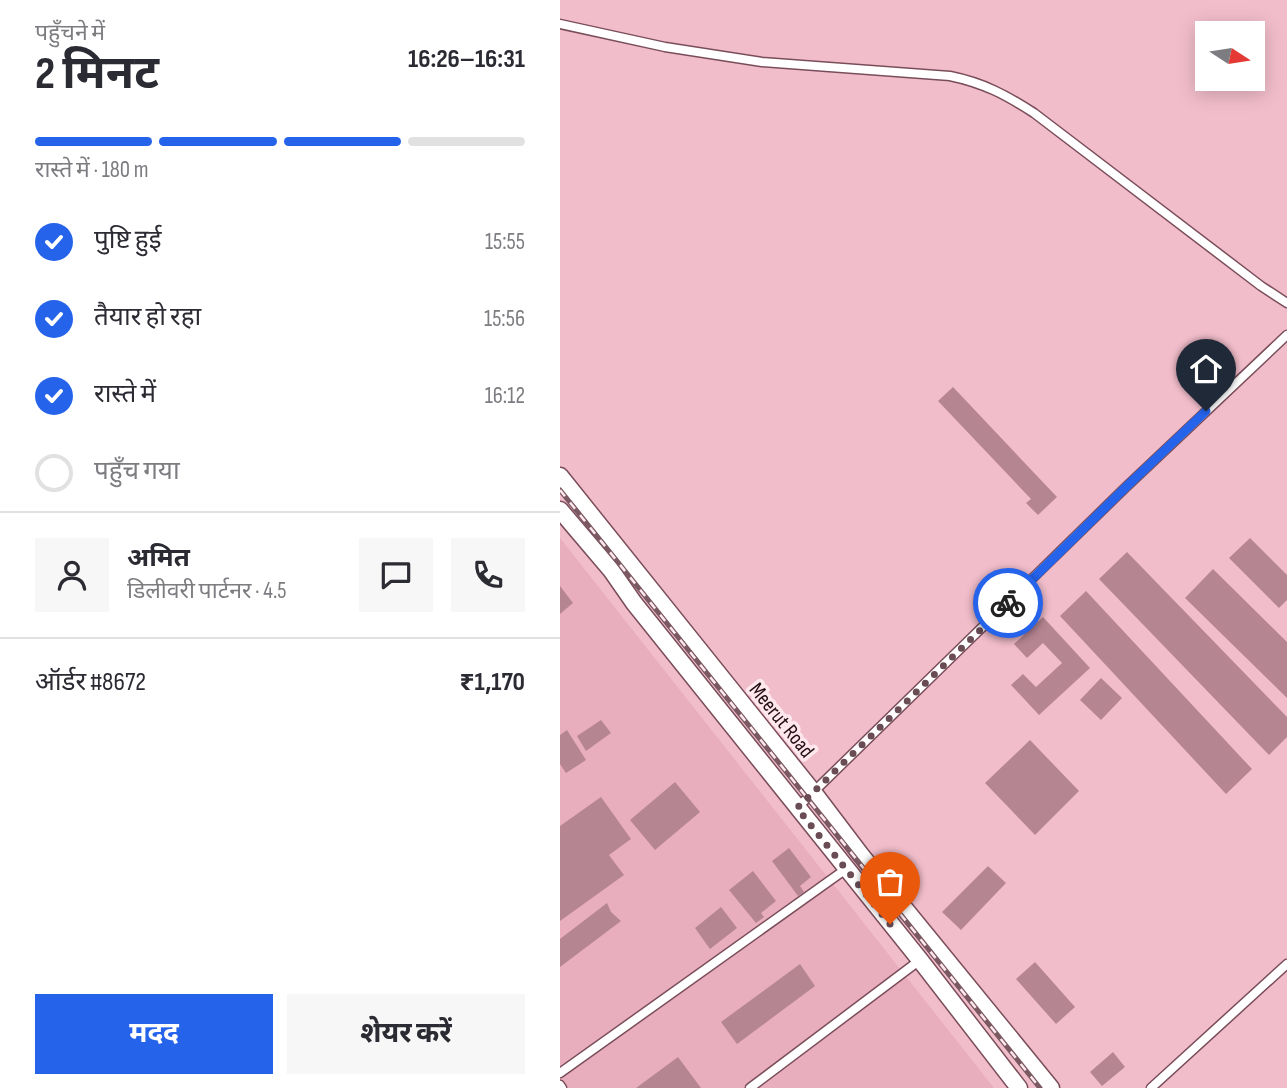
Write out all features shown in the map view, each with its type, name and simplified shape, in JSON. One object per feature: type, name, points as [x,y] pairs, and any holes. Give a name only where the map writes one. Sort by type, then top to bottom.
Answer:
[{"type":"highway","name":"Meerut Road","points":[[560,476],[861,855],[1051,1088]]},
{"type":"highway","name":"Meerut Road","points":[[560,510],[611,570],[634,603],[1019,1088]]},
{"type":"highway","points":[[984,1042],[1001,1027]]},
{"type":"street","points":[[560,24],[665,47],[762,62],[950,76],[988,86],[1006,94],[1034,113],[1287,303]]},
{"type":"street","points":[[797,808],[1126,487],[1287,335]]},
{"type":"street","points":[[560,1073],[846,869]]},
{"type":"street","points":[[750,1088],[920,960]]},
{"type":"street","points":[[1151,1088],[1287,964]]},
{"type":"shaded area","points":[[560,538],[994,1088],[560,1088]]},
{"type":"building","points":[[953,387],[1057,497],[1038,515],[1026,503],[1031,499],[938,401]]},
{"type":"building","points":[[1250,538],[1287,575],[1287,600],[1279,608],[1229,558]]},
{"type":"building","points":[[1127,552],[1287,717],[1287,737],[1269,755],[1099,579]]},
{"type":"building","points":[[1213,569],[1287,642],[1287,698],[1185,598]]},
{"type":"building","points":[[560,586],[573,603],[560,614]]},
{"type":"building","points":[[1086,591],[1252,769],[1226,794],[1060,616]]},
{"type":"building","points":[[1043,617],[1090,668],[1039,715],[1011,685],[1023,674],[1036,687],[1062,663],[1043,643],[1027,658],[1014,644]]},
{"type":"building","points":[[1101,678],[1122,698],[1101,720],[1080,700]]},
{"type":"building","points":[[601,720],[611,733],[586,751],[577,736]]},
{"type":"building","points":[[567,730],[586,760],[566,773],[560,764],[560,735]]},
{"type":"building","points":[[1030,740],[1079,791],[1035,835],[985,783]]},
{"type":"building","points":[[675,782],[700,812],[655,850],[630,820]]},
{"type":"building","points":[[601,797],[631,839],[609,855],[624,875],[560,921],[560,826]]},
{"type":"building","points":[[789,848],[811,877],[800,886],[804,892],[798,896],[772,861]]},
{"type":"building","points":[[988,866],[1006,883],[961,930],[942,912]]},
{"type":"building","points":[[753,871],[776,901],[761,913],[764,917],[756,923],[729,890]]},
{"type":"building","points":[[607,903],[611,912],[621,921],[560,967],[560,939]]},
{"type":"building","points":[[721,907],[737,928],[710,949],[695,928]]},
{"type":"building","points":[[1035,962],[1075,1007],[1056,1024],[1016,979]]},
{"type":"building","points":[[800,964],[815,986],[737,1044],[721,1022]]},
{"type":"building","points":[[1113,1052],[1125,1067],[1102,1086],[1090,1072]]},
{"type":"building","points":[[678,1057],[701,1088],[636,1088]]},
{"type":"railway","points":[[560,490],[1040,1088]]},
{"type":"way so far","points":[[890,924],[797,808],[1008,603]]},
{"type":"route","points":[[1008,603],[1206,411]]}]
